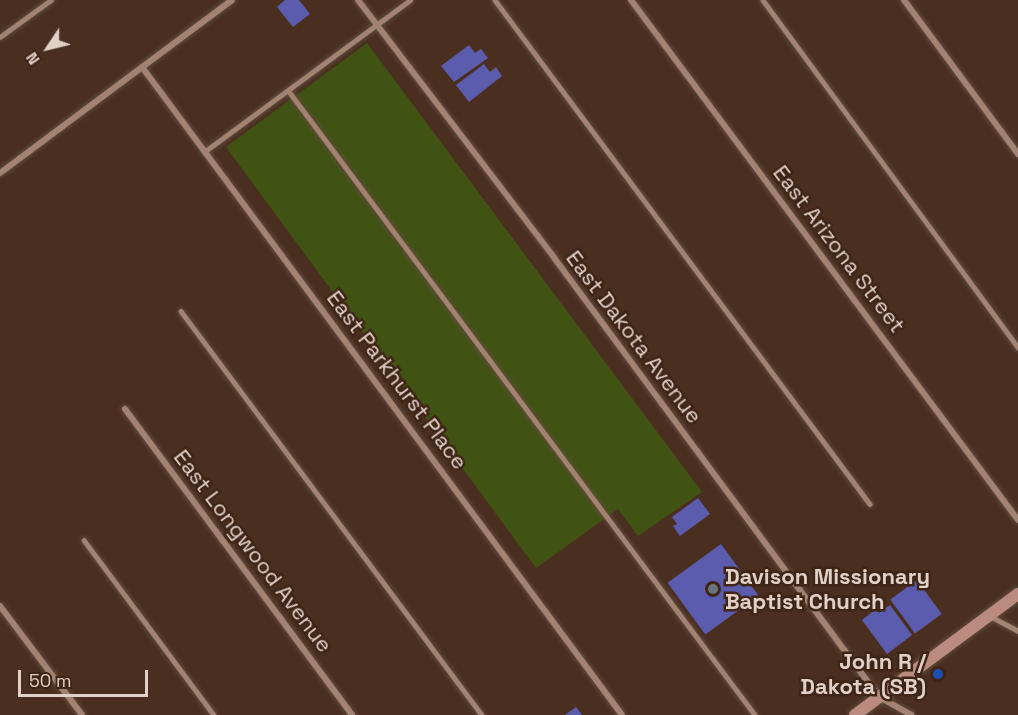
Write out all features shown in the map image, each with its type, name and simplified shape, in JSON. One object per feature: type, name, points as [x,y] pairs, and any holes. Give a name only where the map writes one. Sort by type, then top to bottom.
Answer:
[{"type":"main road","points":[[855,715],[1018,594]]},
{"type":"street","points":[[0,173],[232,0]]},
{"type":"street","name":"East Dakota Avenue","points":[[358,0],[555,259],[879,697]]},
{"type":"street","name":"East Arizona Street","points":[[631,0],[1018,520]]},
{"type":"street","points":[[904,0],[1018,154]]},
{"type":"street","name":"East Parkhurst Place","points":[[142,67],[622,715]]},
{"type":"street","name":"East Longwood Avenue","points":[[125,409],[352,715]]},
{"type":"street","points":[[0,606],[82,715]]},
{"type":"street","points":[[879,697],[910,715]]},
{"type":"lane","points":[[0,37],[51,0]]},
{"type":"lane","points":[[204,152],[410,0]]},
{"type":"lane","points":[[495,0],[870,504]]},
{"type":"lane","points":[[763,0],[1018,347]]},
{"type":"lane","points":[[288,90],[755,715]]},
{"type":"lane","points":[[181,311],[482,715]]},
{"type":"lane","points":[[84,540],[214,715]]},
{"type":"lane","points":[[989,615],[1018,631]]},
{"type":"green space","points":[[367,43],[702,492],[638,536],[618,509],[536,568],[226,147]]},
{"type":"building","points":[[285,0],[299,0],[310,14],[293,27],[277,7]]},
{"type":"building","points":[[469,45],[475,53],[481,49],[488,58],[454,82],[441,66]]},
{"type":"building","points":[[484,64],[490,72],[496,67],[502,76],[469,102],[456,85]]},
{"type":"building","points":[[698,498],[710,514],[680,536],[673,526],[677,524],[672,517]]},
{"type":"building","name":"Davison Missionary Baptist Church","points":[[721,544],[759,596],[705,635],[668,583]]},
{"type":"building","points":[[917,580],[942,614],[915,633],[890,599]]},
{"type":"building","points":[[890,605],[912,635],[887,654],[862,620],[876,609],[879,613]]},
{"type":"building","points":[[576,707],[582,715],[565,715]]},
{"type":"place","name":"Davison Missionary Baptist Church","points":[[713,589]]},
{"type":"place","name":"John R / Dakota (SB)","points":[[938,674]]}]
